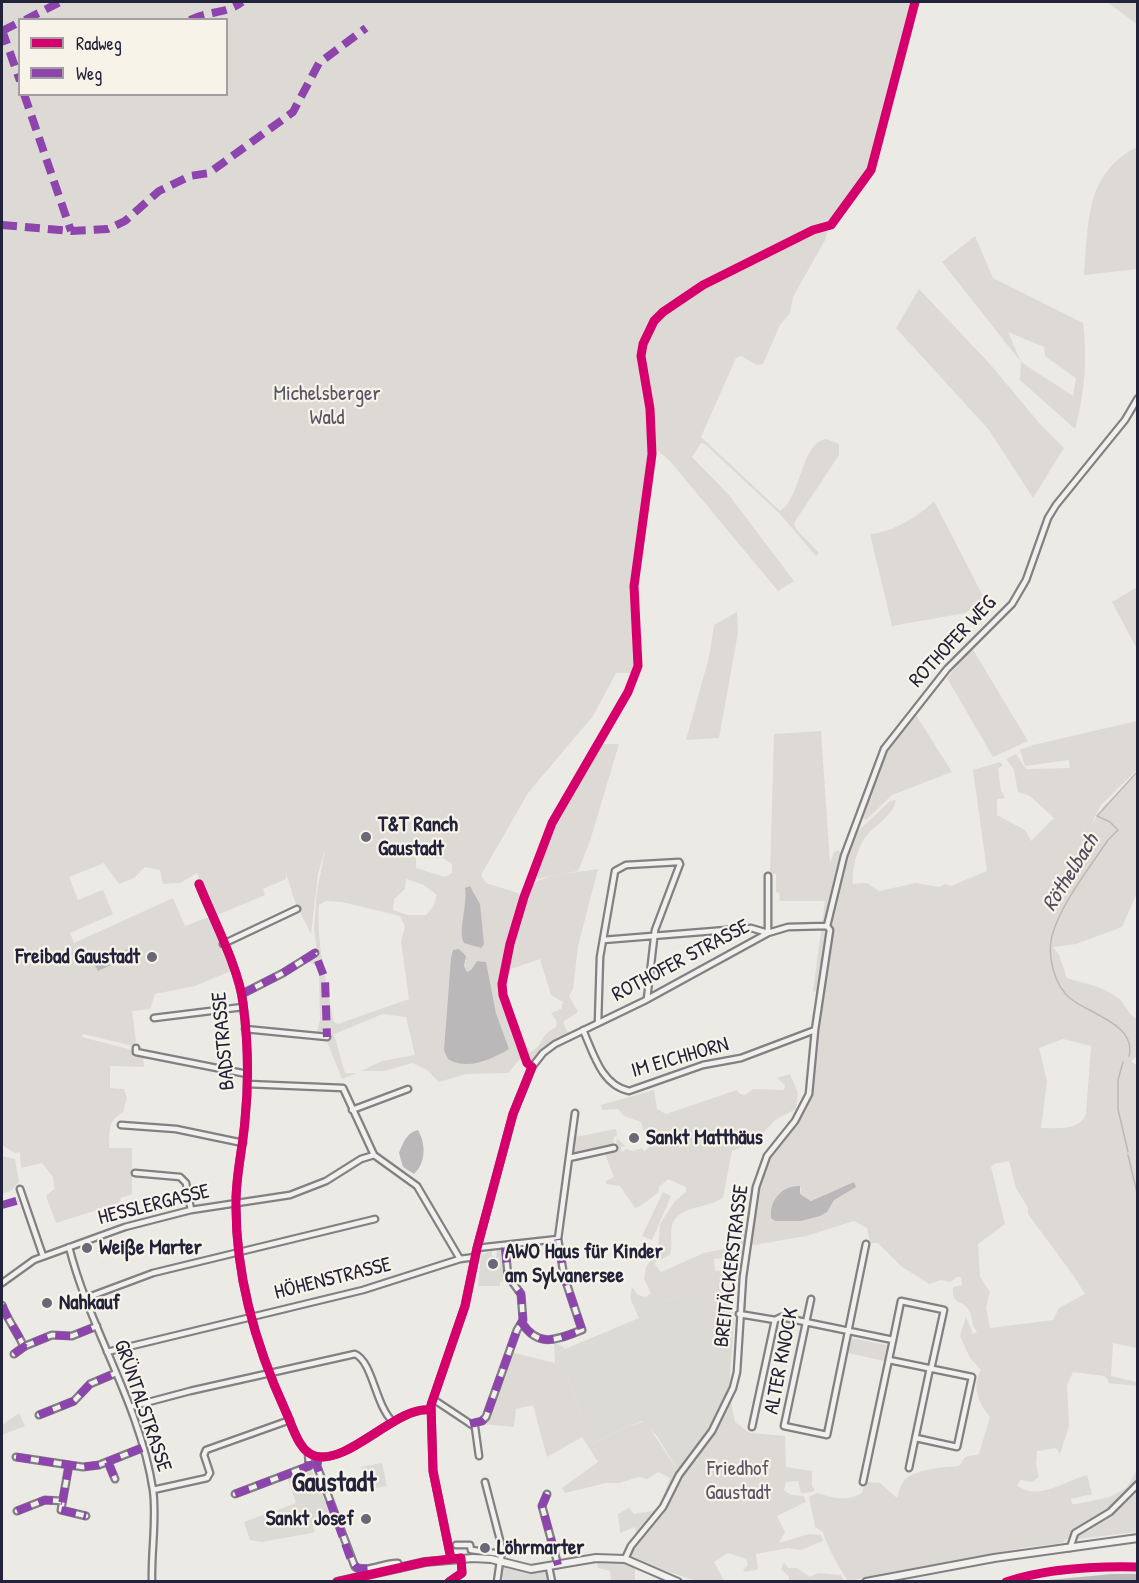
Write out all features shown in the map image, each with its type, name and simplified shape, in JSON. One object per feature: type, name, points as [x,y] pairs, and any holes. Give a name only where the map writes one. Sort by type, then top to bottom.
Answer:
[{"type":"street","name":"ROTHOFER WEG","points":[[827,926],[844,856],[887,743],[947,669],[1012,603],[1026,580],[1048,518],[1125,420],[1137,398]]},
{"type":"street","points":[[598,1023],[598,975],[617,868],[641,863],[673,862],[680,864],[654,935],[647,999]]},
{"type":"street","points":[[603,940],[751,928],[768,933],[768,876]]},
{"type":"street","name":"BADSTRASSE","points":[[198,884],[242,994],[247,1084],[236,1203],[240,1253],[251,1315],[270,1372],[290,1420],[308,1452]]},
{"type":"street","points":[[223,944],[297,909]]},
{"type":"street","name":"ROTHOFER STRASSE","points":[[451,1559],[433,1471],[430,1410],[465,1306],[477,1248],[517,1104],[533,1065],[555,1044],[647,999],[768,933],[788,927],[827,926]]},
{"type":"street","name":"BREITÄCKERSTRASSE","points":[[625,1559],[631,1546],[663,1507],[675,1481],[712,1431],[729,1400],[737,1372],[739,1314],[758,1180],[767,1156],[795,1121],[806,1102],[811,1084],[815,1030],[830,930],[827,926]]},
{"type":"street","points":[[242,994],[315,953]]},
{"type":"street","points":[[154,1018],[243,1007]]},
{"type":"street","points":[[245,1029],[327,1037]]},
{"type":"street","name":"IM EICHHORN","points":[[583,1030],[602,1072],[618,1087],[629,1091],[703,1065],[740,1059],[815,1030]]},
{"type":"street","points":[[136,1048],[136,1052],[247,1074]]},
{"type":"street","points":[[247,1084],[343,1088],[374,1155],[417,1186],[460,1259]]},
{"type":"street","points":[[352,1110],[408,1089]]},
{"type":"street","points":[[522,1323],[538,1340],[550,1342],[582,1330],[564,1276],[558,1239],[575,1113]]},
{"type":"street","points":[[121,1125],[176,1129],[243,1143]]},
{"type":"street","points":[[569,1158],[614,1148]]},
{"type":"street","name":"HESSLERGASSE","points":[[2,1283],[24,1265],[125,1227],[191,1210],[275,1198],[302,1191],[326,1181],[361,1159],[374,1155]]},
{"type":"street","points":[[135,1173],[180,1177],[186,1183],[191,1210]]},
{"type":"street","points":[[20,1189],[44,1256]]},
{"type":"street","points":[[86,1298],[153,1273],[375,1219]]},
{"type":"street","points":[[477,1248],[558,1239]]},
{"type":"street","points":[[849,1331],[866,1244]]},
{"type":"street","points":[[470,1424],[482,1421],[486,1417],[517,1330],[522,1323],[521,1291],[508,1276],[505,1245]]},
{"type":"street","name":"GRÜNTALSTRASSE","points":[[69,1247],[86,1298],[130,1407],[153,1490],[152,1581]]},
{"type":"street","name":"HÖHENSTRASSE","points":[[107,1352],[394,1281],[460,1259],[475,1257]]},
{"type":"street","name":"ALTER KNOCK","points":[[811,1299],[784,1426],[827,1434],[849,1331]]},
{"type":"street","points":[[863,1482],[901,1301],[944,1310],[909,1467]]},
{"type":"street","points":[[2,1305],[10,1327],[18,1334],[24,1347]]},
{"type":"street","points":[[739,1314],[775,1320],[781,1317],[893,1340]]},
{"type":"street","points":[[752,1427],[775,1320]]},
{"type":"street","points":[[14,1354],[52,1335],[72,1336],[97,1326]]},
{"type":"street","points":[[130,1407],[270,1372],[355,1354],[363,1360],[383,1410],[393,1422]]},
{"type":"street","points":[[889,1360],[972,1377],[957,1447],[916,1438]]},
{"type":"street","points":[[39,1415],[74,1401],[90,1384],[116,1373]]},
{"type":"street","points":[[433,1399],[470,1424],[476,1431],[479,1455]]},
{"type":"street","points":[[235,1494],[354,1446],[417,1410],[430,1410]]},
{"type":"street","points":[[153,1490],[207,1478],[210,1473],[204,1455],[206,1450],[290,1420]]},
{"type":"street","points":[[16,1457],[84,1467],[108,1462],[142,1448]]},
{"type":"street","points":[[308,1452],[318,1460],[355,1567],[362,1569],[393,1562],[398,1563],[400,1568]]},
{"type":"street","points":[[308,1452],[309,1466]]},
{"type":"street","points":[[108,1462],[115,1479]]},
{"type":"street","points":[[69,1465],[61,1510],[86,1516]]},
{"type":"street","points":[[485,1482],[502,1554],[497,1581]]},
{"type":"street","points":[[1070,1548],[1072,1535],[1110,1512],[1137,1484]]},
{"type":"street","points":[[547,1494],[542,1506],[558,1564]]},
{"type":"street","points":[[17,1511],[45,1500],[62,1501]]},
{"type":"street","points":[[866,1581],[1137,1538]]},
{"type":"street","points":[[456,1545],[470,1545],[471,1550],[502,1554]]},
{"type":"street","points":[[337,1581],[460,1558],[500,1562],[531,1569],[596,1558],[625,1559],[678,1581]]},
{"type":"street","points":[[449,1581],[462,1574],[460,1558]]},
{"type":"street","points":[[549,1567],[552,1581]]},
{"type":"shaded area","points":[[470,886],[480,904],[484,944],[481,948],[464,943],[462,938],[465,888]]},
{"type":"shaded area","points":[[132,947],[135,954],[98,971],[94,964]]},
{"type":"shaded area","points":[[459,949],[466,956],[464,966],[467,972],[477,961],[486,962],[496,1013],[509,1049],[487,1060],[471,1064],[448,1059],[444,1050],[451,958],[453,950]]},
{"type":"shaded area","points":[[418,1130],[424,1153],[421,1164],[414,1174],[403,1167],[399,1153],[408,1136]]},
{"type":"shaded area","points":[[2,1156],[15,1159],[19,1182],[10,1191],[2,1194]]},
{"type":"shaded area","points":[[854,1182],[856,1187],[834,1200],[827,1212],[820,1216],[801,1221],[775,1221],[771,1218],[775,1200],[782,1191],[788,1188],[800,1186],[800,1194],[811,1201]]},
{"type":"shaded area","name":"AWO Haus für Kinder am Sylvanersee","points":[[504,1249],[507,1281],[500,1282],[500,1286],[478,1286],[481,1255],[492,1251],[492,1256],[496,1257],[497,1250]]},
{"type":"shaded area","points":[[699,1292],[724,1350],[724,1359],[718,1415],[697,1448],[678,1471],[657,1436],[642,1421],[593,1444],[558,1352],[639,1318],[643,1306]]},
{"type":"shaded area","points":[[382,1463],[387,1486],[354,1492],[353,1485],[344,1487],[343,1480],[362,1476],[361,1467]]},
{"type":"shaded area","points":[[311,1468],[332,1518],[312,1522],[315,1532],[262,1542],[250,1540],[244,1522],[296,1503],[287,1477]]},
{"type":"shaded area","points":[[501,1565],[526,1571],[548,1569],[552,1581],[503,1581]]},
{"type":"shaded area","points":[[1137,1574],[1137,1581],[1038,1581]]},
{"type":"green space","name":"Michelsberger Wald","points":[[2,2],[915,2],[871,168],[829,227],[825,240],[793,297],[790,313],[780,325],[763,364],[757,365],[741,356],[736,358],[701,437],[780,511],[793,495],[806,460],[818,442],[826,439],[839,444],[839,455],[794,523],[796,529],[819,553],[816,556],[780,514],[705,444],[701,443],[692,457],[729,495],[794,581],[778,591],[670,461],[656,449],[637,586],[641,654],[638,673],[616,673],[593,716],[528,793],[481,875],[486,883],[518,893],[521,898],[501,982],[503,1004],[516,1047],[525,1043],[531,1052],[547,1033],[556,1027],[557,1022],[551,1013],[561,1009],[563,1002],[551,995],[540,959],[508,970],[530,888],[534,883],[551,877],[598,869],[578,946],[573,989],[569,996],[578,1012],[563,1022],[568,1033],[543,1051],[533,1063],[520,1059],[508,1073],[466,1074],[439,1082],[427,1070],[412,1063],[385,1071],[361,1071],[382,1061],[415,1055],[406,1017],[383,1014],[334,1034],[345,1073],[357,1073],[342,1079],[324,1034],[317,1032],[320,1020],[319,972],[317,966],[307,961],[317,953],[314,928],[317,891],[326,846],[318,874],[311,934],[295,902],[286,873],[286,879],[263,889],[265,895],[215,916],[197,873],[180,883],[163,884],[160,870],[145,867],[134,878],[119,884],[104,863],[69,877],[78,900],[103,890],[113,914],[70,933],[74,943],[173,898],[185,926],[206,918],[211,919],[231,971],[195,986],[155,994],[150,1009],[132,1011],[136,1041],[133,1046],[83,1034],[82,1037],[132,1050],[132,1054],[143,1056],[144,1067],[110,1066],[110,1088],[124,1089],[127,1098],[123,1112],[114,1119],[110,1127],[109,1148],[132,1148],[132,1194],[121,1198],[119,1203],[56,1223],[46,1196],[54,1189],[53,1177],[42,1163],[21,1168],[20,1152],[15,1153],[2,1145]],"holes":[[[416,852],[423,858],[443,858],[452,864],[452,873],[445,877],[416,868]],[[406,879],[424,885],[437,895],[433,907],[426,915],[408,915],[393,910],[394,899],[405,889]],[[473,890],[480,904],[482,947],[462,924],[467,897]],[[326,901],[342,902],[400,916],[405,926],[401,942],[409,999],[338,1024],[334,1022],[319,935],[319,905]],[[453,950],[466,960],[464,966],[467,972],[477,961],[486,962],[496,1013],[509,1049],[495,1056],[468,1063],[460,1063],[446,1055]]]},
{"type":"green space","points":[[1107,2],[1137,2],[1137,24]]},
{"type":"green space","points":[[1137,147],[1137,269],[1084,275],[1089,219],[1098,186],[1107,171],[1120,158]]},
{"type":"green space","points":[[975,236],[993,278],[1083,323],[1084,377],[1075,429],[1020,380],[1021,362],[942,262]],"holes":[[[1008,332],[1044,347],[1045,356],[1076,378],[1073,396],[1021,362]]]},
{"type":"green space","points":[[919,289],[990,364],[1040,424],[1064,448],[1033,498],[989,430],[896,328]]},
{"type":"green space","points":[[934,501],[985,600],[965,613],[892,626],[870,534],[887,531],[905,523]]},
{"type":"green space","points":[[1137,587],[1137,649],[1112,602]]},
{"type":"green space","points":[[737,612],[738,633],[719,738],[686,740],[709,657],[714,625]]},
{"type":"green space","points":[[972,648],[1028,741],[993,757],[947,678]]},
{"type":"green space","points":[[916,715],[952,772],[892,795],[866,820],[863,818],[888,749]]},
{"type":"green space","points":[[1137,721],[1137,770],[1101,805],[1091,825],[1104,806],[1137,774],[1137,893],[1122,927],[1076,944],[1053,947],[1059,955],[1067,978],[1112,994],[1121,1000],[1131,1015],[1137,1019],[1137,1056],[1131,1061],[1138,1066],[1137,1348],[1113,1343],[1111,1376],[1137,1382],[1137,1386],[1108,1383],[1108,1379],[1104,1376],[1073,1372],[1067,1385],[1069,1426],[1060,1454],[1056,1448],[1037,1451],[1036,1464],[1039,1477],[1032,1482],[1021,1480],[1017,1485],[1025,1490],[1042,1491],[1087,1475],[1092,1494],[1071,1499],[1072,1504],[1077,1504],[1110,1497],[1126,1488],[1137,1470],[1137,1480],[1123,1495],[1122,1504],[1137,1489],[1137,1532],[1078,1539],[1076,1536],[1081,1528],[1062,1543],[1027,1547],[848,1581],[837,1564],[823,1532],[815,1527],[809,1497],[817,1493],[834,1498],[851,1498],[862,1493],[865,1482],[880,1483],[897,1498],[908,1477],[930,1469],[959,1466],[965,1457],[979,1454],[990,1417],[978,1395],[977,1383],[981,1370],[970,1358],[960,1336],[966,1317],[973,1334],[977,1332],[968,1309],[954,1297],[953,1287],[962,1285],[961,1277],[950,1282],[941,1280],[929,1284],[901,1266],[878,1243],[870,1243],[867,1228],[854,1221],[806,1236],[754,1245],[750,1242],[762,1174],[773,1152],[801,1116],[813,1091],[823,989],[813,992],[825,901],[780,901],[779,893],[776,892],[776,874],[770,874],[774,734],[821,731],[830,863],[834,852],[838,850],[845,859],[855,834],[890,801],[896,800],[890,812],[864,840],[853,870],[853,884],[867,883],[879,891],[916,883],[939,887],[945,884],[951,886],[987,871],[973,770],[1000,762],[1003,765],[998,769],[1001,791],[1005,798],[997,799],[997,815],[1025,830],[1031,841],[1054,818],[1030,796],[1018,792],[1014,770],[1006,759],[1016,754],[1026,769],[1070,768],[1069,760],[1025,766],[1020,750]],"holes":[[[1063,1039],[1091,1046],[1086,1113],[1083,1119],[1074,1126],[1041,1128],[1047,1081],[1039,1048]],[[1009,1161],[1016,1188],[1028,1208],[1028,1214],[1085,1294],[1059,1308],[1053,1320],[990,1328],[986,1307],[990,1292],[980,1277],[978,1244],[1005,1224],[991,1167],[994,1164]],[[796,1186],[801,1188],[800,1194],[811,1201],[840,1188],[826,1213],[801,1221],[775,1221],[770,1215],[773,1204],[781,1193]]]},
{"type":"green space","points":[[600,744],[619,744],[590,841],[578,871],[532,880],[557,816]]},
{"type":"green space","name":"Friedhof Gaustadt","points":[[790,1074],[798,1093],[796,1109],[775,1120],[755,1142],[732,1151],[723,1197],[711,1204],[680,1214],[672,1226],[670,1255],[654,1263],[661,1272],[704,1253],[738,1246],[742,1233],[743,1207],[744,1230],[747,1231],[744,1255],[714,1259],[715,1271],[722,1270],[726,1274],[724,1289],[733,1307],[729,1391],[734,1395],[731,1402],[735,1422],[750,1433],[785,1436],[786,1467],[812,1471],[812,1486],[815,1490],[812,1492],[801,1493],[798,1481],[786,1482],[784,1490],[791,1495],[804,1496],[806,1502],[777,1516],[785,1532],[779,1543],[809,1534],[821,1535],[823,1541],[801,1550],[788,1548],[756,1554],[758,1569],[745,1572],[743,1570],[748,1565],[746,1559],[728,1553],[714,1562],[724,1581],[697,1581],[660,1569],[657,1574],[635,1566],[635,1581],[611,1581],[610,1571],[598,1568],[597,1563],[628,1563],[627,1558],[638,1539],[635,1527],[620,1533],[618,1514],[629,1508],[634,1514],[652,1511],[660,1505],[670,1478],[658,1472],[647,1479],[639,1477],[565,1493],[562,1488],[598,1462],[582,1437],[547,1457],[533,1405],[516,1409],[514,1427],[481,1424],[490,1416],[511,1352],[555,1363],[554,1343],[556,1343],[565,1348],[558,1352],[593,1444],[626,1427],[645,1421],[678,1471],[693,1461],[698,1461],[696,1457],[699,1453],[695,1450],[718,1413],[724,1355],[699,1292],[643,1306],[639,1318],[630,1298],[632,1287],[638,1295],[646,1297],[651,1293],[644,1279],[646,1267],[658,1250],[660,1224],[675,1201],[686,1192],[686,1187],[668,1179],[659,1187],[658,1193],[635,1208],[620,1186],[606,1184],[606,1181],[614,1177],[605,1154],[619,1148],[615,1147],[617,1138],[625,1146],[621,1147],[622,1152],[626,1149],[633,1151],[642,1148],[644,1152],[649,1147],[641,1122],[624,1116],[618,1109],[602,1110],[601,1105],[654,1090],[657,1109],[666,1114],[737,1090],[740,1094],[745,1095],[753,1089],[784,1090],[785,1085],[777,1078]]},
{"type":"green space","points":[[616,1129],[617,1135],[614,1137],[613,1145],[573,1153],[575,1137]]},
{"type":"green space","points":[[663,1192],[671,1196],[652,1240],[642,1236]]},
{"type":"green space","points":[[851,1338],[887,1345],[884,1361],[848,1353]]},
{"type":"green space","points":[[19,1413],[25,1426],[2,1435],[2,1425]]},
{"type":"green space","points":[[784,1562],[788,1568],[797,1568],[810,1577],[818,1573],[841,1575],[844,1581],[789,1581],[789,1577],[781,1569]]},
{"type":"waterway","name":"Röthelbach","points":[[1129,1056],[1130,1045],[1119,1028],[1065,993],[1053,970],[1050,952],[1056,924],[1068,899],[1108,840],[1118,830],[1110,822],[1097,816],[1138,771]]},
{"type":"waterway","name":"Röthelbach","points":[[1123,1062],[1118,1080],[1118,1109],[1128,1152]]},
{"type":"waterway","name":"Röthelbach","points":[[1128,1155],[1138,1197]]},
{"type":"marked path","points":[[29,18],[60,2]]},
{"type":"marked path","points":[[195,18],[230,9],[242,2]]},
{"type":"marked path","points":[[2,31],[18,23]]},
{"type":"marked path","points":[[2,225],[71,231],[108,229],[125,221],[159,191],[190,176],[209,173],[293,112],[319,63],[366,28]]},
{"type":"marked path","points":[[2,30],[18,75]]},
{"type":"marked path","points":[[25,96],[71,231]]},
{"type":"marked path","points":[[242,994],[315,953],[325,979],[327,1037]]},
{"type":"marked path","points":[[2,1205],[23,1199]]},
{"type":"marked path","points":[[522,1323],[535,1336],[549,1340],[582,1330],[564,1276],[558,1239]]},
{"type":"marked path","points":[[470,1424],[482,1421],[486,1417],[517,1330],[523,1320],[521,1294],[508,1276],[505,1245]]},
{"type":"marked path","points":[[2,1305],[24,1347]]},
{"type":"marked path","points":[[14,1354],[25,1346],[52,1335],[72,1336],[97,1326]]},
{"type":"marked path","points":[[39,1415],[74,1401],[90,1384],[116,1373]]},
{"type":"marked path","points":[[16,1457],[83,1467],[99,1465],[142,1448]]},
{"type":"marked path","points":[[235,1494],[309,1466],[308,1452]]},
{"type":"marked path","points":[[318,1457],[317,1466],[351,1560],[358,1569],[369,1568]]},
{"type":"marked path","points":[[108,1462],[115,1479]]},
{"type":"marked path","points":[[69,1465],[61,1510],[86,1516]]},
{"type":"marked path","points":[[547,1494],[542,1506],[558,1565]]},
{"type":"marked path","points":[[17,1511],[45,1500],[62,1501]]},
{"type":"cycle path","points":[[451,1559],[433,1471],[431,1405],[465,1306],[477,1248],[513,1114],[532,1067],[527,1063],[503,995],[502,984],[510,944],[524,897],[552,823],[628,692],[638,666],[634,586],[652,454],[650,409],[641,356],[643,344],[654,321],[663,312],[703,285],[813,230],[831,225],[871,170],[915,2]]},
{"type":"cycle path","points":[[199,884],[236,974],[245,1017],[247,1091],[236,1201],[243,1283],[265,1362],[294,1431],[300,1444],[309,1453],[315,1456],[328,1456],[343,1452],[402,1417],[417,1411],[430,1410]]},
{"type":"cycle path","points":[[337,1582],[425,1562],[461,1558],[462,1573],[449,1582]]},
{"type":"cycle path","points":[[1006,1582],[1071,1569],[1138,1567]]},
{"type":"place","name":"T&T Ranch Gaustadt","points":[[366,837]]},
{"type":"place","name":"Freibad Gaustadt","points":[[152,957]]},
{"type":"place","name":"Sankt Matthäus","points":[[634,1138]]},
{"type":"place","name":"Weiße Marter","points":[[87,1248]]},
{"type":"place","name":"AWO Haus für Kinder am Sylvanersee","points":[[493,1264]]},
{"type":"place","name":"Nahkauf","points":[[47,1303]]},
{"type":"place","name":"Sankt Josef","points":[[366,1519]]},
{"type":"place","name":"Löhrmarter","points":[[485,1548]]},
{"type":"district","name":"Gaustadt","points":[[334,1484]]}]
